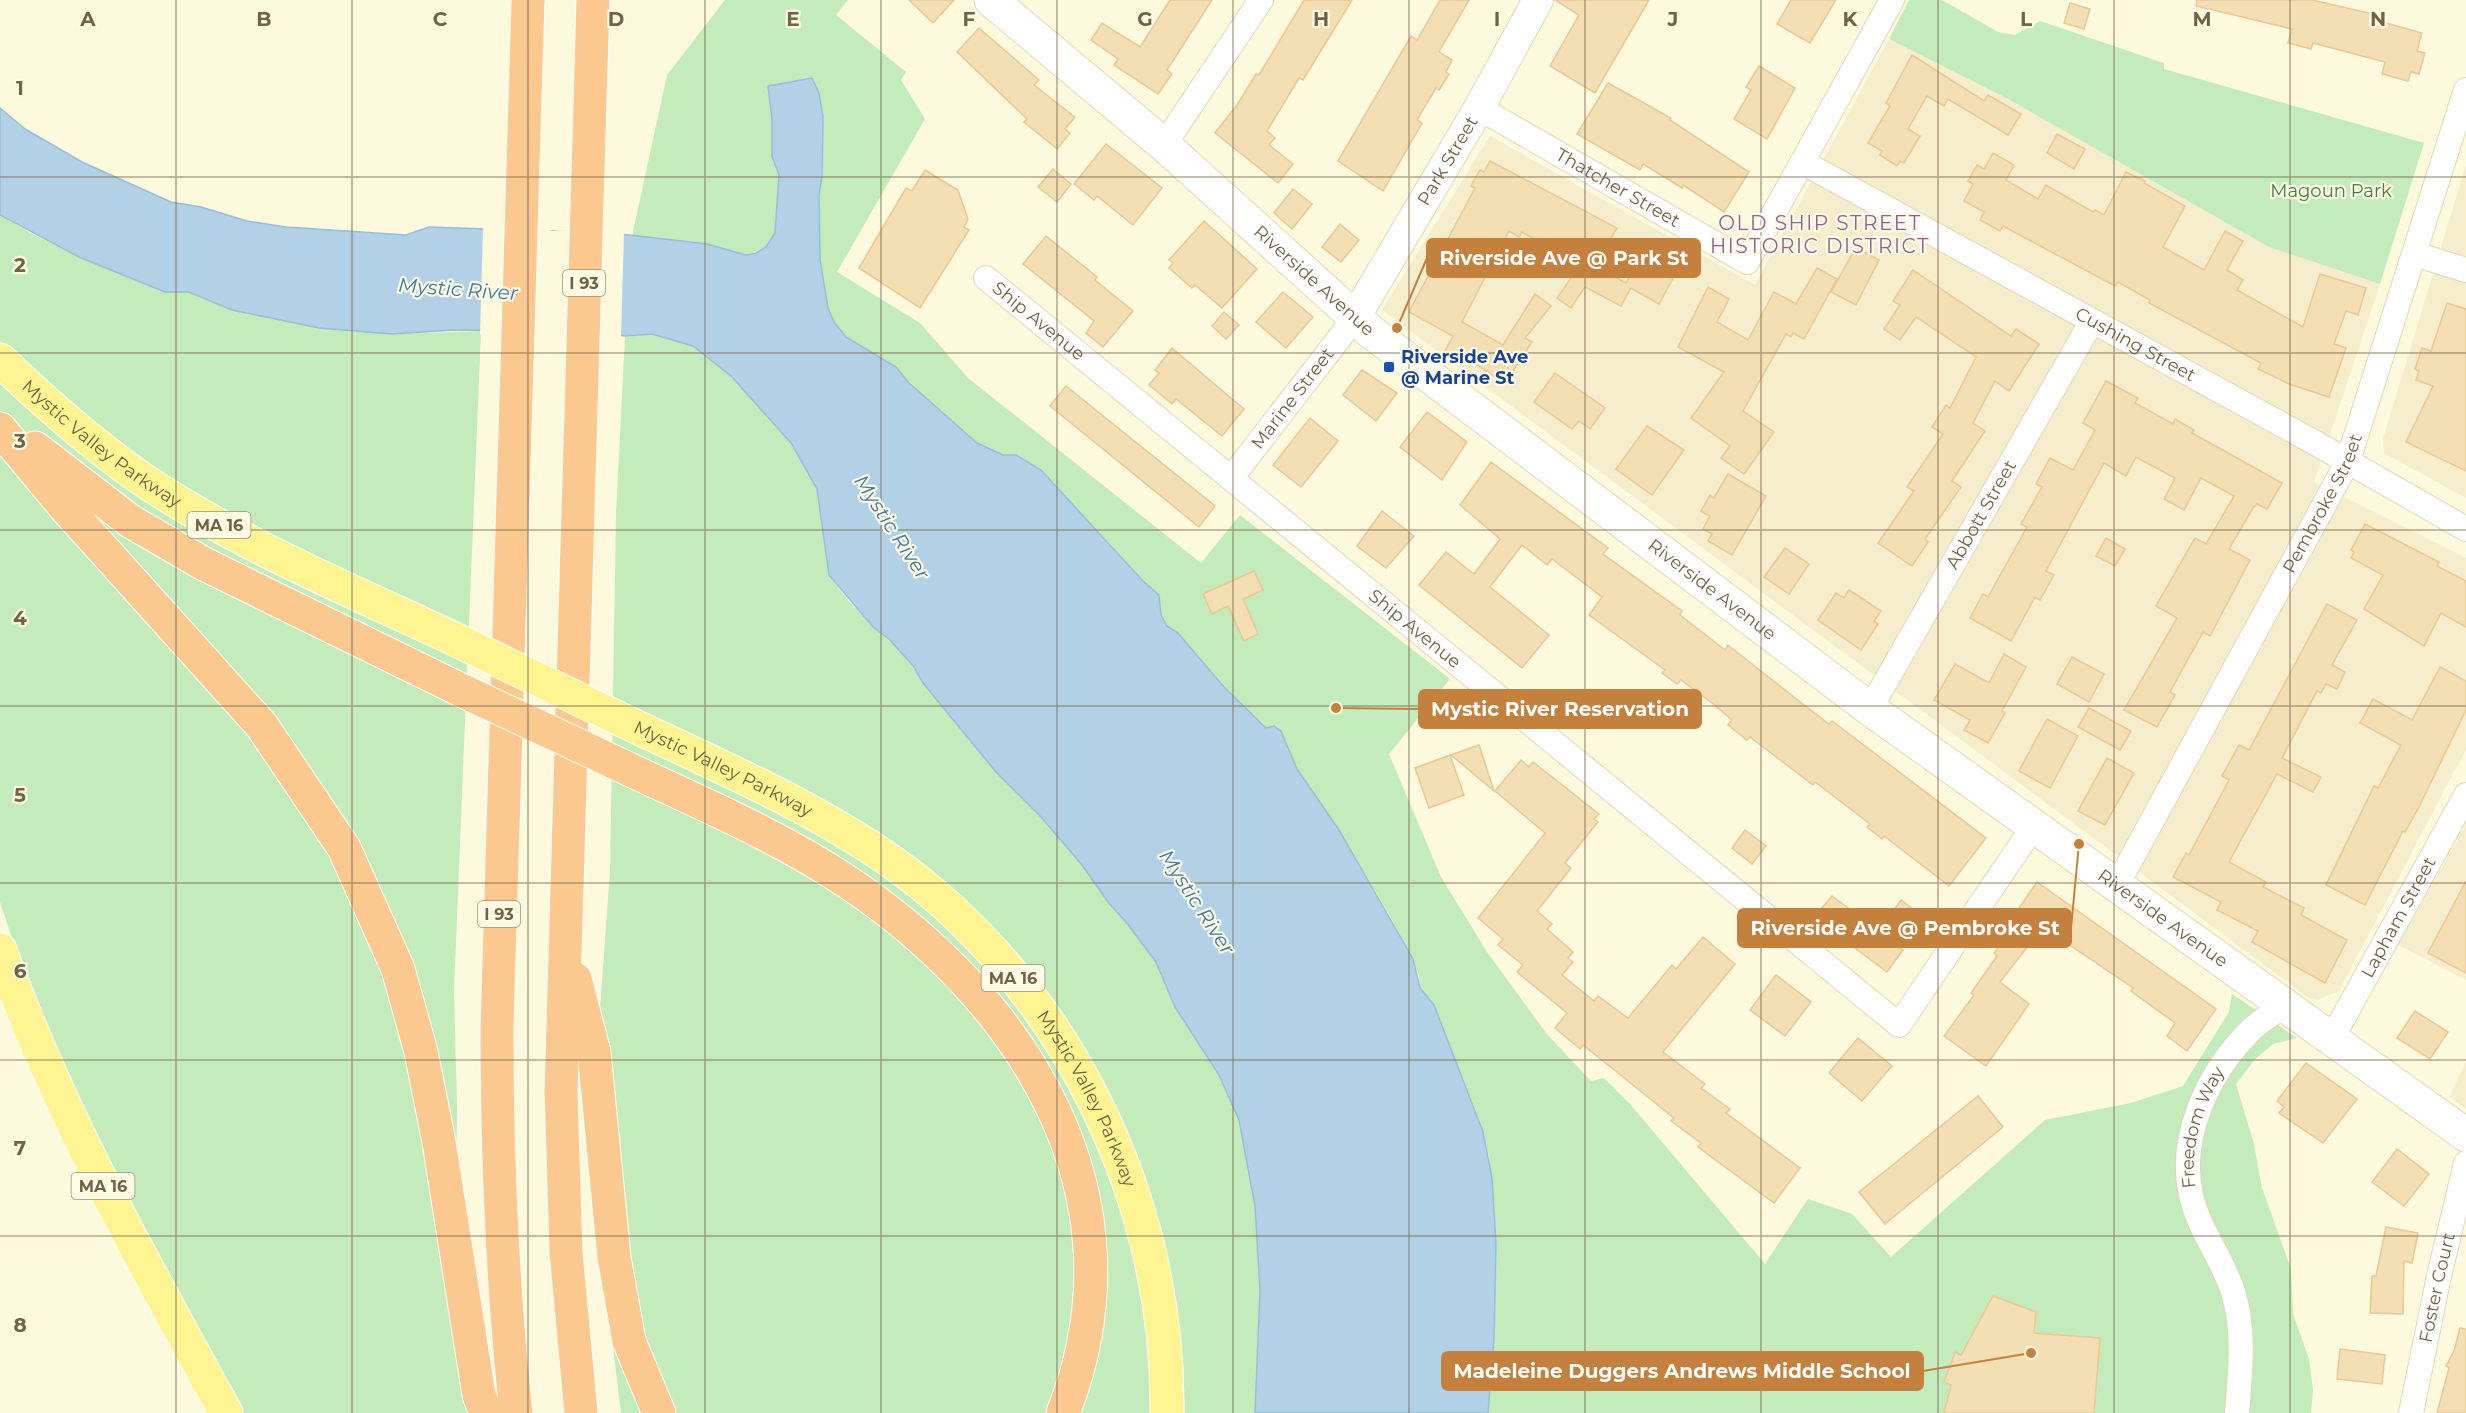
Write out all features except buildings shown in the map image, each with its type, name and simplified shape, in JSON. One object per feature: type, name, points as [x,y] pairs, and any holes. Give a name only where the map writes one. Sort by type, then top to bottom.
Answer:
[{"type":"highway","name":"I 93","points":[[516,1413],[503,1274],[497,1108],[501,863],[528,0]]},
{"type":"highway","name":"I 93","points":[[581,1413],[573,1336],[563,1173],[561,1092],[579,416],[593,0]]},
{"type":"highway","points":[[0,416],[76,481],[130,521],[204,564],[792,849],[843,878],[891,913],[934,950],[974,990],[1012,1036],[1040,1079],[1075,1162],[1086,1208],[1090,1254],[1089,1302],[1083,1349],[1063,1413]]},
{"type":"highway","points":[[0,429],[65,507],[262,726],[344,848],[398,969],[421,1052],[439,1142],[479,1395],[486,1413]]},
{"type":"highway","points":[[565,939],[594,1052],[614,1257],[629,1341],[659,1413]]},
{"type":"main road","name":"Riverside Avenue","points":[[991,0],[1164,145],[1354,319],[1870,709],[2466,1135]]},
{"type":"main road","name":"Mystic Valley Parkway","points":[[0,360],[85,437],[171,497],[247,539],[824,818],[871,847],[942,902],[995,956],[1028,995],[1077,1066],[1098,1105],[1131,1189],[1153,1268],[1160,1307],[1167,1413]]},
{"type":"main road","name":"MA 16","points":[[0,950],[34,1035],[94,1169],[226,1413]]},
{"type":"street","points":[[1164,145],[1261,0]]},
{"type":"street","name":"Park Street","points":[[1354,319],[1479,108],[1538,0]]},
{"type":"street","name":"Thatcher Street","points":[[1479,108],[1747,262],[1893,0]]},
{"type":"street","name":"Pembroke Street","points":[[2116,887],[2348,461],[2466,90]]},
{"type":"street","name":"Cushing Street","points":[[1804,163],[2348,461],[2466,529]]},
{"type":"street","points":[[2415,254],[2466,270]]},
{"type":"street","name":"Ship Avenue","points":[[986,278],[1899,1025],[2033,827]]},
{"type":"street","name":"Marine Street","points":[[1232,477],[1354,319]]},
{"type":"street","name":"Abbott Street","points":[[1870,709],[2092,321]]},
{"type":"street","name":"Lapham Street","points":[[2331,1040],[2466,795]]},
{"type":"street","name":"Freedom Way","points":[[2237,1413],[2242,1348],[2239,1320],[2234,1295],[2200,1221],[2191,1195],[2189,1157],[2196,1117],[2222,1064],[2248,1033],[2284,1006]]},
{"type":"street","name":"Foster Court","points":[[2411,1413],[2439,1276],[2466,1163]]},
{"type":"shaded area","points":[[1889,39],[2006,98],[2269,247],[2380,284],[2314,482],[2466,558],[2466,749],[2339,991],[2318,1000],[2309,998],[1382,310],[1490,136],[1755,285]]},
{"type":"shaded area","points":[[2466,165],[2466,498],[2384,453],[2383,439]]},
{"type":"shaded area","points":[[2466,825],[2466,980],[2398,945]]},
{"type":"shaded area","points":[[2466,1062],[2466,1109],[2449,1097]]},
{"type":"green space","points":[[725,0],[848,0],[836,15],[906,72],[901,80],[925,119],[837,272],[920,323],[968,378],[1201,563],[1240,515],[1450,679],[1389,754],[1441,877],[1487,952],[1546,1033],[1591,1081],[1604,1078],[1630,1104],[1765,1264],[1808,1199],[1852,1214],[1891,1257],[2045,1120],[2131,1103],[2183,1086],[2229,1012],[2232,994],[2297,1038],[2273,1044],[2255,1059],[2236,1084],[2254,1144],[2262,1188],[2291,1269],[2293,1314],[2309,1359],[2313,1390],[2311,1413],[1488,1413],[1494,1338],[1496,1244],[1489,1156],[1475,1109],[1434,1005],[1420,988],[1419,975],[1391,918],[1339,830],[1297,769],[1286,741],[1274,726],[1266,728],[1224,687],[1178,633],[1167,626],[1161,615],[1159,595],[1064,497],[1009,457],[977,443],[909,383],[896,367],[846,337],[834,322],[828,308],[820,259],[819,195],[822,177],[823,117],[768,86],[772,119],[772,156],[779,175],[775,233],[766,247],[746,255],[707,244],[632,236],[667,75]]},
{"type":"green space","name":"Magoun Park","points":[[1909,0],[1942,0],[1998,32],[2015,35],[2040,21],[2164,63],[2164,69],[2424,143],[2380,284],[2269,247],[2006,98],[1889,39]]},
{"type":"green space","points":[[0,215],[30,233],[96,264],[165,292],[189,292],[232,310],[319,328],[392,334],[481,331],[454,990],[457,1106],[456,1241],[460,1344],[468,1413],[242,1413],[75,1097],[20,962],[0,902]]},
{"type":"green space","points":[[652,334],[687,344],[708,355],[744,388],[781,430],[808,471],[816,488],[822,511],[829,571],[841,592],[903,654],[923,683],[996,772],[1041,817],[1082,865],[1156,962],[1175,1007],[1219,1075],[1239,1120],[1255,1206],[1260,1290],[1255,1413],[621,1413],[608,1306],[600,1009],[610,872],[616,515],[625,336]]},
{"type":"water","name":"Mystic River","points":[[812,78],[819,93],[823,117],[822,177],[819,195],[820,259],[828,308],[834,322],[846,337],[896,367],[909,383],[977,443],[1003,455],[1016,455],[1041,470],[1143,581],[1159,595],[1161,615],[1167,626],[1178,633],[1224,687],[1266,728],[1274,726],[1281,731],[1297,769],[1339,830],[1413,959],[1420,988],[1434,1005],[1483,1132],[1492,1178],[1496,1244],[1494,1338],[1488,1413],[1255,1413],[1260,1290],[1255,1206],[1239,1120],[1219,1075],[1175,1007],[1156,962],[1082,865],[1041,817],[996,772],[923,683],[914,667],[889,639],[873,627],[829,575],[817,489],[791,443],[732,377],[693,346],[652,334],[625,336],[593,331],[455,330],[392,334],[319,328],[232,310],[189,292],[165,292],[79,257],[0,215],[0,108],[25,129],[82,162],[171,202],[201,207],[247,221],[286,227],[406,235],[429,227],[612,233],[707,244],[746,255],[756,253],[766,247],[775,233],[779,175],[772,156],[772,119],[768,86]]},
{"type":"pier","points":[[534,227],[553,231],[590,228],[624,232],[621,338],[572,333],[480,335],[483,228]]},
{"type":"place","name":"Riverside Ave @ Park St","points":[[1397,328]]},
{"type":"place","name":"Riverside Ave @ Marine St","points":[[1389,367]]},
{"type":"place","name":"Mystic River Reservation","points":[[1336,708]]},
{"type":"place","name":"Riverside Ave @ Pembroke St","points":[[2079,844]]},
{"type":"place","name":"Madeleine Duggers Andrews Middle School","points":[[2031,1353]]},
{"type":"district","name":"OLD SHIP STREET HISTORIC DISTRICT","points":[[1820,234]]}]
